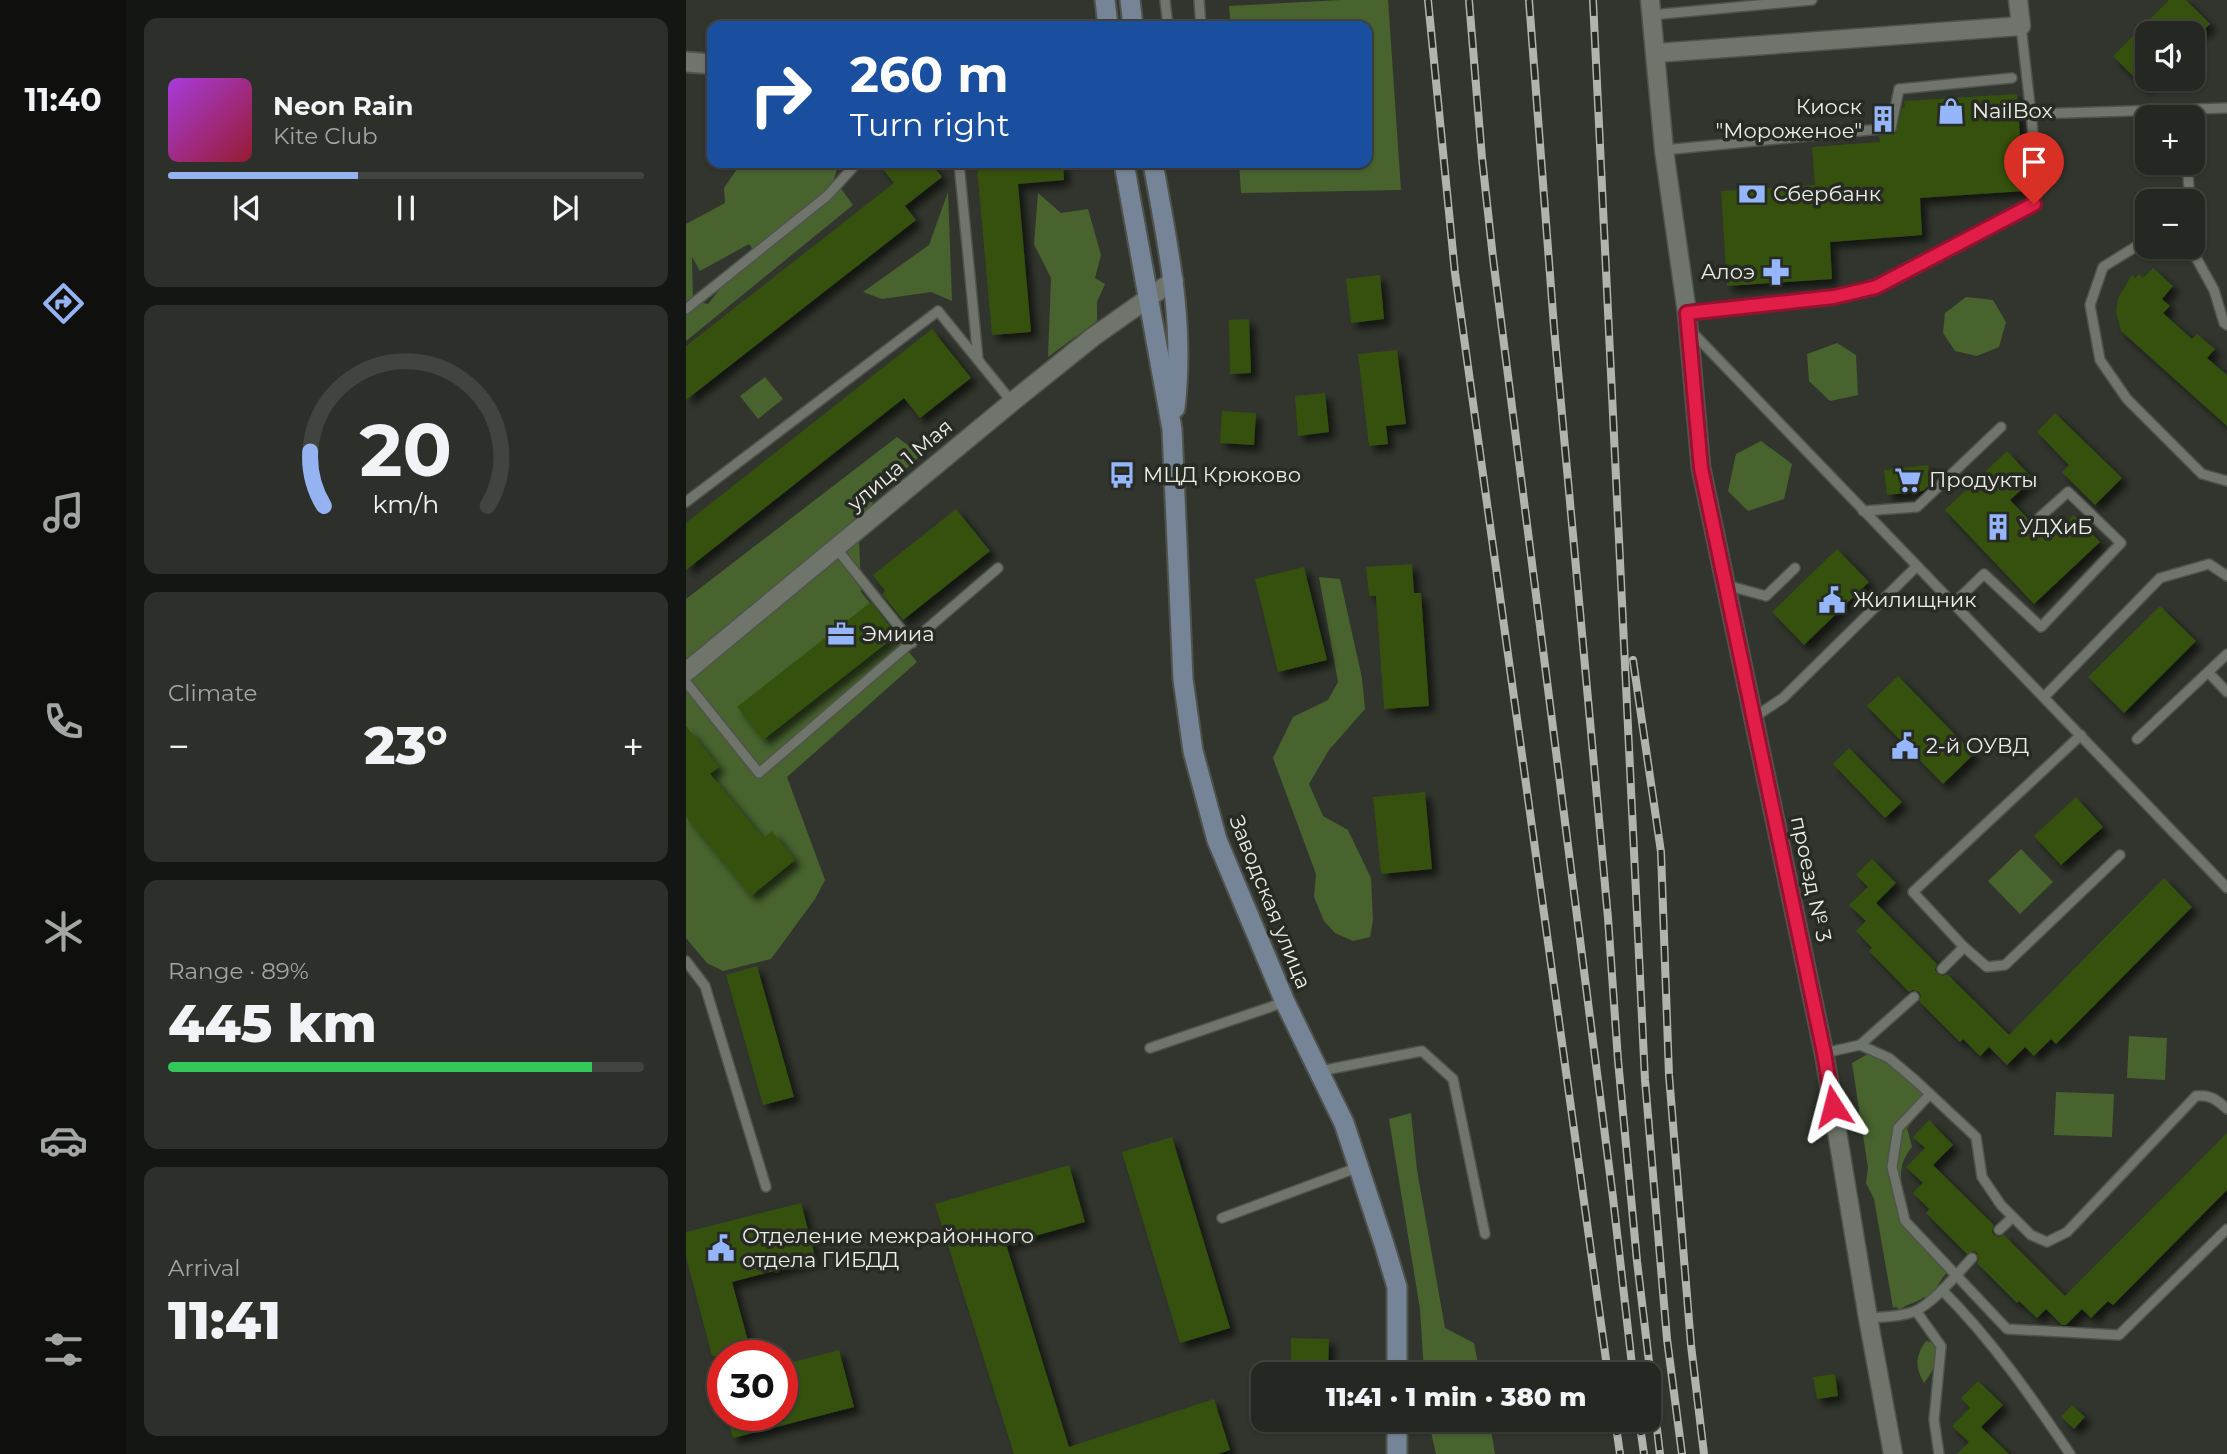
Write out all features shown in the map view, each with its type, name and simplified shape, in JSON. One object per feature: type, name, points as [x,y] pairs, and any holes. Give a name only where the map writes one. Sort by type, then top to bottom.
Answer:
[{"type":"main road","points":[[1105,0],[1107,21]]},
{"type":"main road","points":[[1130,0],[1132,21]]},
{"type":"main road","name":"Заводская улица","points":[[1125,168],[1172,429],[1183,679],[1193,751],[1217,840],[1285,1002],[1321,1071],[1344,1123],[1359,1167],[1397,1287],[1397,1362]]},
{"type":"main road","name":"Заводская улица","points":[[1154,168],[1174,280],[1178,327],[1177,388],[1172,429]]},
{"type":"main road","points":[[1397,1432],[1397,1454]]},
{"type":"street","points":[[1657,53],[2021,26],[2018,0]]},
{"type":"street","name":"проезд № 3","points":[[1651,7],[1664,150],[1687,320],[1701,468],[1824,1053],[1893,1454]]},
{"type":"street","points":[[686,62],[707,64]]},
{"type":"street","name":"улица 1 Мая","points":[[686,672],[1012,402],[1093,337],[1174,280]]},
{"type":"lane","points":[[1165,0],[1167,21]]},
{"type":"lane","points":[[1199,0],[1201,21]]},
{"type":"lane","points":[[1651,7],[1811,0]]},
{"type":"lane","points":[[1687,320],[1834,297],[1876,287],[2034,204],[2039,185],[2021,26]]},
{"type":"lane","points":[[1664,150],[1891,128],[1899,89],[2012,78]]},
{"type":"lane","points":[[2205,111],[2227,108]]},
{"type":"lane","points":[[2032,114],[2135,113]]},
{"type":"lane","points":[[686,309],[827,197],[853,168]]},
{"type":"lane","points":[[959,168],[978,359]]},
{"type":"lane","points":[[2135,247],[2103,267],[2090,305],[2100,360],[2127,399],[2202,474],[2227,481]]},
{"type":"lane","points":[[2197,259],[2214,290],[2224,323],[2227,325]]},
{"type":"lane","points":[[686,502],[938,311],[1012,402]]},
{"type":"lane","points":[[1687,320],[1916,567],[2227,888]]},
{"type":"lane","points":[[1863,511],[1917,507],[2001,427]]},
{"type":"lane","points":[[1953,604],[1984,574],[2041,627],[2121,543],[2068,492],[2040,517]]},
{"type":"lane","points":[[836,548],[912,643]]},
{"type":"lane","points":[[2044,697],[2160,578],[2209,564],[2227,576]]},
{"type":"lane","points":[[1753,718],[1783,698],[1916,567]]},
{"type":"lane","points":[[686,682],[759,773],[998,568]]},
{"type":"lane","points":[[1724,585],[1766,596],[1795,568]]},
{"type":"lane","points":[[2137,739],[2227,654]]},
{"type":"lane","points":[[2208,673],[2227,692]]},
{"type":"lane","points":[[2081,735],[1913,892],[1964,947],[1987,967],[2005,965],[2120,855]]},
{"type":"lane","points":[[1942,969],[1964,947]]},
{"type":"lane","points":[[686,961],[705,986],[766,1187]]},
{"type":"lane","points":[[1824,1053],[1860,1045],[1914,997]]},
{"type":"lane","points":[[1150,1048],[1285,1002]]},
{"type":"lane","points":[[1860,1045],[1889,1058],[1976,1137],[1982,1177],[2001,1205],[2031,1235],[2047,1242],[2067,1232],[2196,1096],[2206,1095],[2227,1109]]},
{"type":"lane","points":[[1321,1071],[1422,1051],[1452,1079],[1485,1234]]},
{"type":"lane","points":[[1930,1094],[1898,1128],[1892,1167],[1905,1221],[2007,1329],[2119,1335],[2227,1229]]},
{"type":"lane","points":[[1222,1218],[1359,1167]]},
{"type":"lane","points":[[1999,1230],[2013,1217]]},
{"type":"lane","points":[[1868,1318],[1916,1311],[1942,1290],[1972,1258]]},
{"type":"lane","points":[[1942,1290],[2002,1359],[2070,1454]]},
{"type":"lane","points":[[1916,1311],[1941,1346],[1940,1379],[1934,1420],[1939,1454]]},
{"type":"green space","points":[[1388,0],[1401,190],[1241,193],[1239,168],[1372,168],[1372,21],[1230,21],[1229,6]]},
{"type":"green space","points":[[738,168],[837,168],[834,179],[853,205],[686,341],[686,224],[725,203],[724,188]],"holes":[[[749,244],[752,248],[708,304],[693,301],[692,257],[700,271]]]},
{"type":"green space","points":[[948,192],[952,301],[931,292],[882,299],[863,292],[929,245]]},
{"type":"green space","points":[[1038,193],[1061,213],[1088,209],[1101,255],[1095,278],[1105,284],[1097,302],[1097,321],[1048,357],[1051,278],[1034,244]]},
{"type":"green space","points":[[1966,297],[1993,300],[2006,322],[1999,347],[1977,356],[1955,351],[1943,333],[1945,313]]},
{"type":"green space","points":[[1837,343],[1856,355],[1858,395],[1830,401],[1809,381],[1807,354]]},
{"type":"green space","points":[[765,377],[783,399],[758,419],[740,396]]},
{"type":"green space","points":[[897,437],[921,455],[875,497],[859,537],[861,592],[917,662],[787,777],[825,880],[815,899],[771,959],[723,971],[707,963],[686,938],[686,599]]},
{"type":"green space","points":[[1761,441],[1792,464],[1784,499],[1748,511],[1728,491],[1736,454]]},
{"type":"green space","points":[[1319,577],[1340,579],[1362,678],[1365,709],[1329,750],[1309,784],[1323,816],[1348,830],[1371,878],[1373,920],[1370,937],[1353,941],[1335,933],[1324,921],[1314,897],[1316,874],[1273,758],[1293,717],[1328,700],[1338,682]]},
{"type":"green space","points":[[2021,849],[2053,882],[2020,914],[1988,881]]},
{"type":"green space","points":[[2129,1036],[2167,1038],[2165,1080],[2127,1078]]},
{"type":"green space","points":[[1873,1051],[1930,1094],[1911,1114],[1913,1121],[1907,1128],[1912,1147],[1902,1166],[1901,1178],[1906,1199],[1901,1206],[1905,1221],[1951,1268],[1928,1301],[1924,1297],[1900,1310],[1893,1308],[1874,1199],[1866,1183],[1868,1168],[1852,1063]]},
{"type":"green space","points":[[2056,1092],[2114,1094],[2112,1137],[2054,1135]]},
{"type":"green space","points":[[1411,1113],[1417,1170],[1445,1328],[1474,1343],[1478,1362],[1423,1362],[1420,1309],[1389,1119]]},
{"type":"green space","points":[[1926,1341],[1934,1343],[1937,1354],[1933,1369],[1924,1383],[1918,1362]]},
{"type":"green space","points":[[1431,1432],[1491,1432],[1495,1454],[1436,1454]]},
{"type":"building","points":[[2169,0],[2186,0],[2210,24],[2205,29],[2205,21],[2148,21]]},
{"type":"building","points":[[2135,34],[2135,78],[2113,56]]},
{"type":"building","points":[[2017,94],[2024,191],[1920,198],[1922,235],[1830,242],[1832,279],[1727,286],[1721,191],[1815,185],[1812,147],[1880,142],[1879,136],[1896,133],[1902,108],[1905,107],[1904,101]]},
{"type":"building","points":[[1888,110],[1885,122],[1875,123],[1872,112]]},
{"type":"building","points":[[882,168],[935,168],[942,177],[905,206],[916,220],[686,400],[686,346],[894,183]]},
{"type":"building","points":[[977,168],[1063,168],[1064,180],[1018,184],[1031,332],[992,335]]},
{"type":"building","points":[[2153,268],[2173,286],[2162,299],[2170,306],[2163,313],[2192,339],[2197,334],[2215,349],[2207,358],[2227,375],[2227,426],[2121,331],[2116,312],[2118,298],[2132,275],[2135,278],[2139,274],[2143,278]]},
{"type":"building","points":[[1380,275],[1384,319],[1351,323],[1346,279]]},
{"type":"building","points":[[1249,319],[1251,373],[1230,374],[1229,320]]},
{"type":"building","points":[[932,329],[971,378],[920,418],[904,398],[686,570],[686,523]]},
{"type":"building","points":[[1397,350],[1406,424],[1386,426],[1388,444],[1369,446],[1358,354]]},
{"type":"building","points":[[1325,393],[1329,432],[1298,436],[1295,396]]},
{"type":"building","points":[[1222,411],[1256,413],[1254,445],[1220,443]]},
{"type":"building","points":[[2055,413],[2122,478],[2095,505],[2062,472],[2069,465],[2037,432]]},
{"type":"building","name":"УДХиБ","points":[[2007,451],[2033,479],[2010,500],[2048,540],[2074,515],[2100,542],[2034,604],[1945,510]]},
{"type":"building","name":"Продукты","points":[[1928,465],[1931,484],[1923,491],[1887,495],[1884,470]]},
{"type":"building","points":[[956,509],[990,551],[903,620],[882,594],[885,591],[873,575]]},
{"type":"building","points":[[1837,549],[1869,582],[1804,645],[1772,612]]},
{"type":"building","points":[[1412,564],[1414,593],[1421,593],[1429,706],[1384,709],[1376,596],[1369,596],[1366,567]]},
{"type":"building","points":[[1304,567],[1327,660],[1278,672],[1255,579]]},
{"type":"building","points":[[871,602],[892,629],[888,632],[893,638],[763,740],[737,707]]},
{"type":"building","points":[[2160,606],[2196,641],[2124,713],[2088,677]]},
{"type":"building","points":[[1898,676],[1974,754],[1943,784],[1867,706]]},
{"type":"building","points":[[686,726],[719,767],[710,774],[763,838],[772,831],[795,860],[751,896],[686,817]]},
{"type":"building","points":[[1849,748],[1902,802],[1885,818],[1833,764]]},
{"type":"building","points":[[1425,792],[1432,869],[1381,874],[1373,797]]},
{"type":"building","points":[[2076,797],[2103,827],[2061,865],[2034,836]]},
{"type":"building","points":[[1872,859],[1896,883],[1876,903],[1937,964],[1935,970],[1938,974],[1947,974],[2009,1035],[2164,878],[2192,907],[2056,1044],[2051,1039],[2034,1056],[2025,1047],[2007,1065],[1989,1047],[1980,1056],[1963,1039],[1960,1042],[1919,1001],[1919,992],[1909,992],[1869,951],[1872,948],[1856,931],[1866,921],[1849,905],[1868,887],[1856,875]]},
{"type":"building","points":[[757,966],[794,1097],[763,1105],[726,975]]},
{"type":"building","points":[[1929,1120],[1953,1145],[1933,1165],[1994,1225],[1994,1235],[2004,1235],[2065,1296],[2227,1133],[2227,1190],[2113,1305],[2108,1301],[2091,1318],[2082,1309],[2066,1325],[2062,1325],[2046,1309],[2037,1318],[2019,1301],[2017,1303],[1977,1263],[1977,1253],[1973,1251],[1967,1254],[1926,1213],[1929,1209],[1913,1193],[1923,1183],[1906,1167],[1925,1148],[1913,1137]]},
{"type":"building","points":[[1172,1137],[1230,1328],[1180,1343],[1122,1152]]},
{"type":"building","points":[[1069,1165],[1085,1222],[1006,1244],[1069,1447],[1214,1399],[1230,1450],[1218,1454],[1014,1454],[935,1204]]},
{"type":"building","points":[[801,1203],[816,1260],[732,1282],[748,1340],[708,1340],[686,1257],[686,1232]]},
{"type":"building","points":[[1291,1338],[1329,1339],[1328,1362],[1291,1362]]},
{"type":"building","points":[[839,1350],[854,1407],[798,1421],[798,1361]]},
{"type":"building","points":[[1835,1374],[1838,1396],[1817,1399],[1813,1377]]},
{"type":"building","points":[[1978,1381],[2003,1405],[1981,1427],[2009,1454],[1957,1454],[1969,1442],[1952,1426],[1970,1408],[1961,1398]]},
{"type":"building","points":[[2072,1405],[2085,1417],[2074,1429],[2061,1417]]},
{"type":"building","points":[[731,1431],[760,1431],[733,1438]]},
{"type":"railway","points":[[1428,0],[1455,273],[1606,1362]]},
{"type":"railway","points":[[1469,0],[1493,258],[1632,1362]]},
{"type":"railway","points":[[1529,0],[1554,327],[1608,918],[1618,1060],[1637,1261],[1660,1454]]},
{"type":"railway","points":[[1593,0],[1645,1080],[1667,1339],[1682,1454]]},
{"type":"railway","points":[[1633,660],[1661,852],[1669,1075],[1691,1345],[1704,1454]]},
{"type":"railway","points":[[1617,1432],[1620,1454]]},
{"type":"railway","points":[[1641,1432],[1644,1454]]},
{"type":"place","name":"NailBox","points":[[1951,111]]},
{"type":"place","name":"Киоск \"Мороженое\"","points":[[1883,119]]},
{"type":"place","name":"Сбербанк","points":[[1752,194]]},
{"type":"place","name":"Алоэ","points":[[1776,272]]},
{"type":"place","name":"МЦД Крюково","points":[[1122,475]]},
{"type":"place","name":"Продукты","points":[[1908,480]]},
{"type":"place","name":"УДХиБ","points":[[1998,527]]},
{"type":"place","name":"Жилищник","points":[[1832,600]]},
{"type":"place","name":"Эмииа","points":[[841,634]]},
{"type":"place","name":"2-й ОУВД","points":[[1905,746]]},
{"type":"place","name":"Отделение межрайонного отдела ГИБДД","points":[[721,1248]]},
{"type":"route","points":[[1833,1106],[1701,468],[1687,313],[1834,297],[1876,287],[2034,204]]}]
